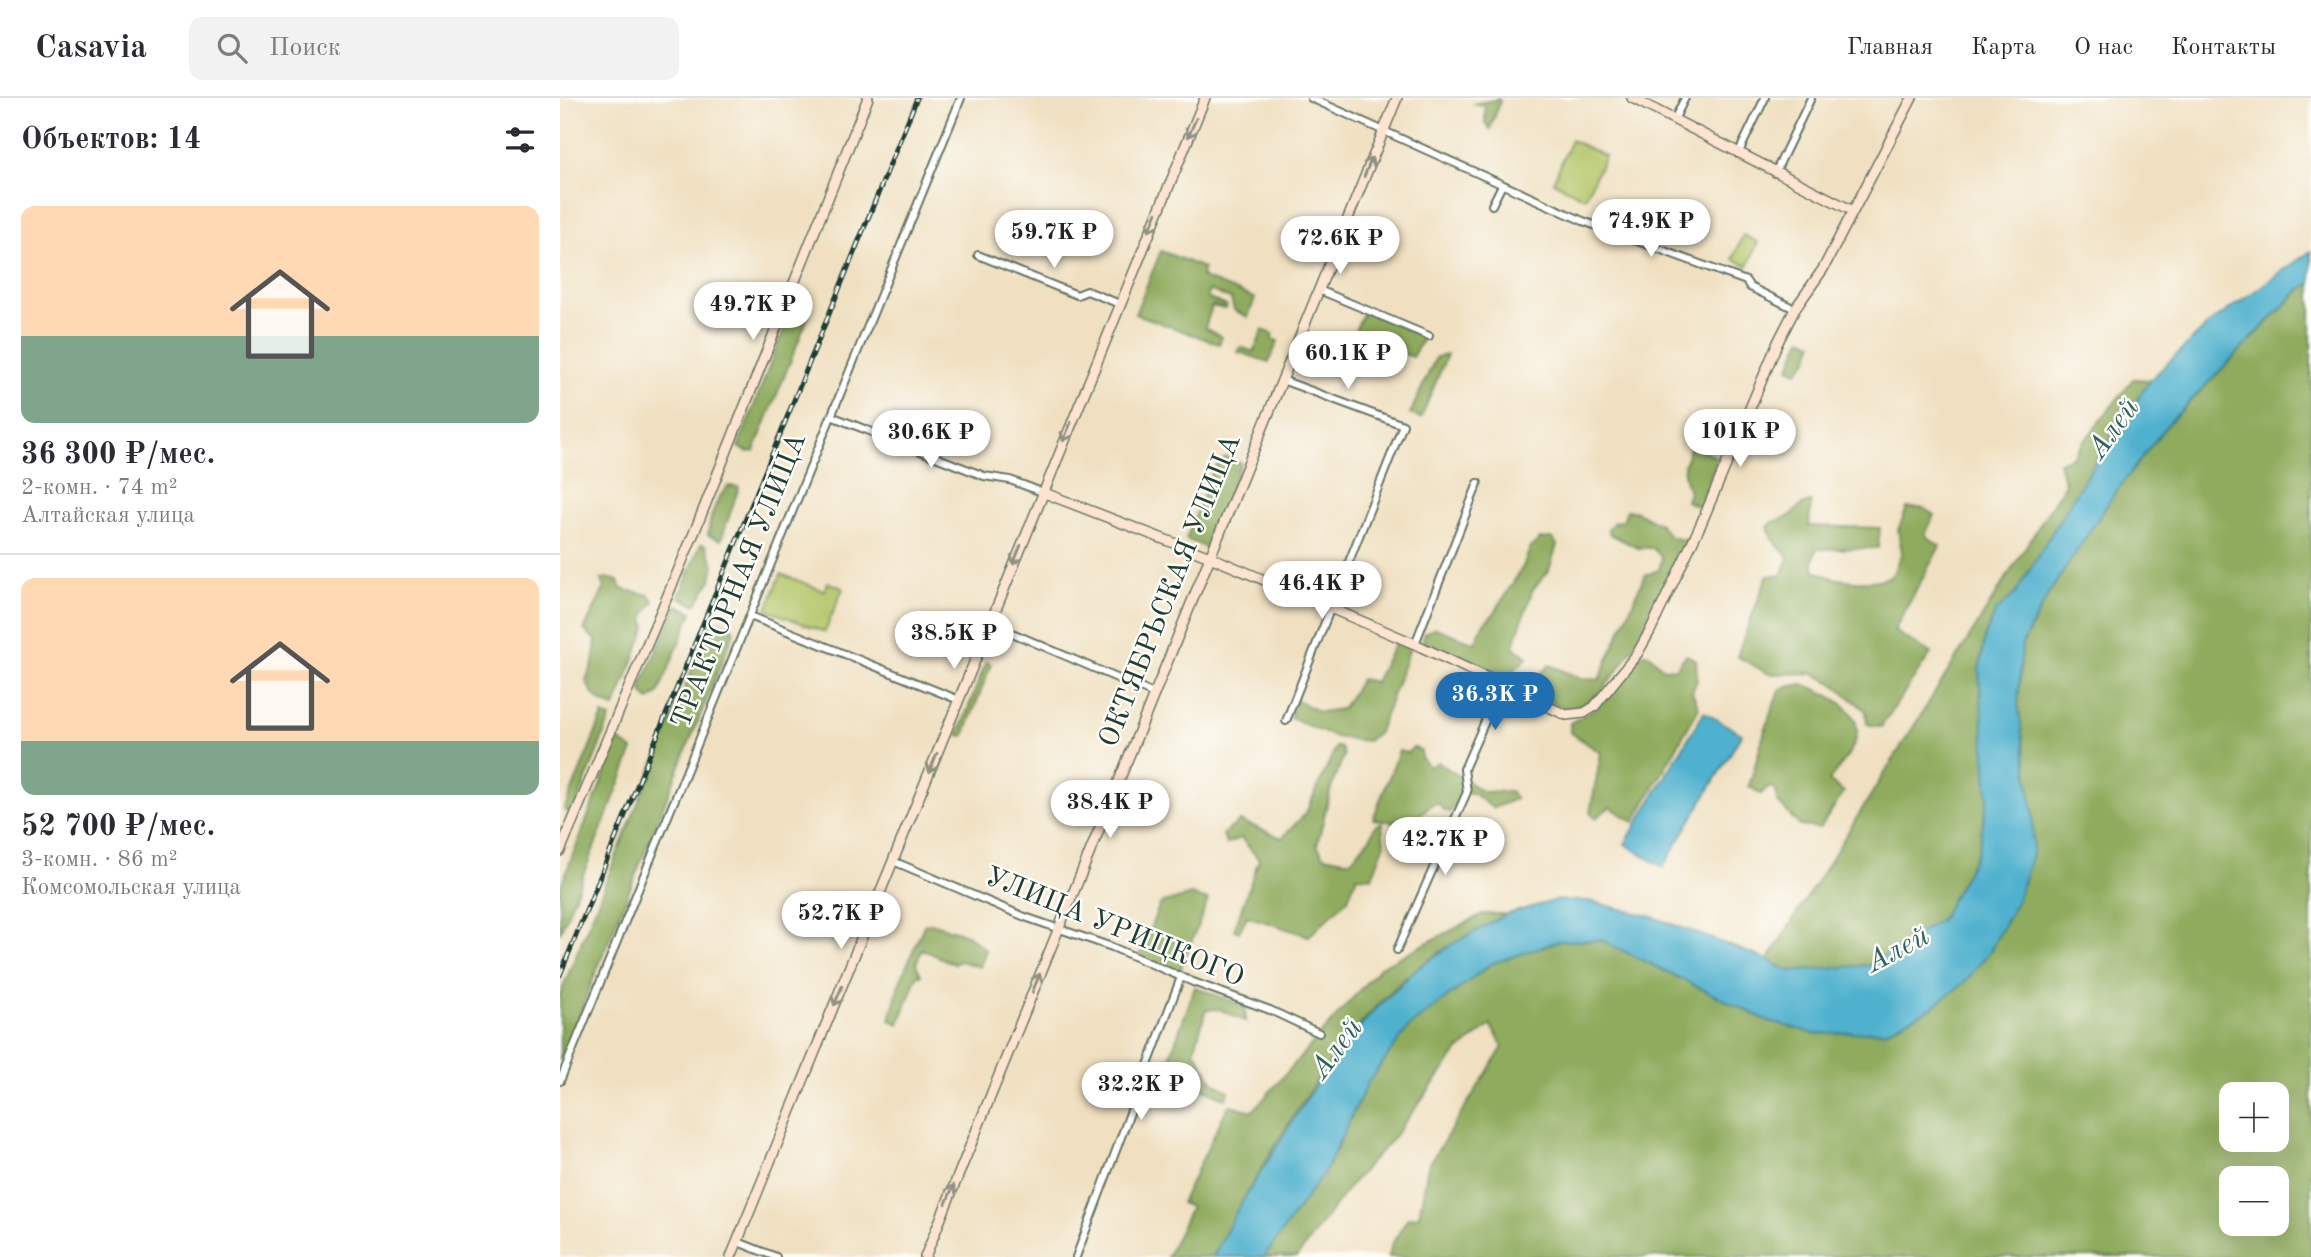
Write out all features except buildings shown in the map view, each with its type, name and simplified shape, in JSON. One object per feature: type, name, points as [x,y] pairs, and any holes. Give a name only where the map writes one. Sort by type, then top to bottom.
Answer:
[{"type":"main road","points":[[560,851],[694,533],[867,98]]},
{"type":"main road","points":[[731,1257],[1205,98]]},
{"type":"main road","name":"ОКТЯБРЬСКАЯ УЛИЦА","points":[[925,1257],[1397,98]]},
{"type":"main road","points":[[1632,98],[1851,210]]},
{"type":"main road","points":[[1042,492],[1210,556],[1415,644],[1566,715],[1584,713],[1594,707],[1637,654],[1650,631],[1701,524],[1795,309],[1819,276],[1851,210],[1912,98]]},
{"type":"street","name":"ТРАКТОРНАЯ УЛИЦА","points":[[560,1081],[961,98]]},
{"type":"street","points":[[1311,98],[1383,128],[1583,221],[1746,281],[1750,287],[1795,309]]},
{"type":"street","points":[[1674,120],[1685,98]]},
{"type":"street","points":[[1738,153],[1765,98]]},
{"type":"street","points":[[1775,173],[1811,98]]},
{"type":"street","points":[[1492,205],[1502,185]]},
{"type":"street","points":[[978,254],[1077,295],[1087,291],[1120,304]]},
{"type":"street","points":[[1319,290],[1429,336]]},
{"type":"street","points":[[1282,380],[1403,425],[1286,721]]},
{"type":"street","points":[[831,416],[985,476],[1010,480],[1042,492]]},
{"type":"street","points":[[1415,644],[1478,483]]},
{"type":"street","points":[[750,616],[958,700]]},
{"type":"street","points":[[989,623],[1154,694]]},
{"type":"street","points":[[1397,950],[1467,792],[1464,769],[1501,685]]},
{"type":"street","name":"УЛИЦА УРИЦКОГО","points":[[893,861],[1269,1010],[1319,1033]]},
{"type":"street","points":[[1076,1257],[1181,977]]},
{"type":"street","points":[[738,1241],[776,1257]]},
{"type":"green space","points":[[1499,99],[1490,129],[1485,123],[1485,106],[1473,104]]},
{"type":"green space","points":[[1571,140],[1605,156],[1585,198],[1553,182]]},
{"type":"green space","points":[[1743,235],[1758,242],[1748,266],[1733,259]]},
{"type":"green space","points":[[1161,251],[1204,268],[1201,277],[1255,298],[1248,317],[1234,310],[1231,299],[1209,290],[1207,298],[1227,306],[1225,309],[1212,306],[1205,328],[1222,337],[1219,344],[1135,314]]},
{"type":"green space","points":[[2311,283],[2311,1257],[1388,1257],[1392,1244],[1408,1218],[1419,1216],[1428,1166],[1503,1047],[1491,1025],[1458,1051],[1392,1139],[1351,1184],[1297,1257],[1264,1257],[1327,1168],[1367,1084],[1409,1026],[1491,964],[1560,941],[1601,940],[1768,1021],[1990,951],[2017,901],[2033,851],[2033,813],[2018,704],[2022,645],[2049,593],[2115,493],[2167,425],[2299,291]]},
{"type":"green space","points":[[794,303],[805,307],[809,315],[754,451],[748,452],[738,447]]},
{"type":"green space","points":[[1364,311],[1424,337],[1412,357],[1354,333]]},
{"type":"green space","points":[[1263,330],[1273,334],[1272,339],[1278,341],[1269,362],[1238,352],[1240,347],[1254,352]]},
{"type":"green space","points":[[1802,338],[1813,343],[1809,358],[1797,372],[1789,368]]},
{"type":"green space","points":[[1447,355],[1421,418],[1410,414],[1436,357]]},
{"type":"green space","points":[[2133,379],[2150,380],[2082,483],[2015,594],[1996,611],[1985,636],[1979,671],[1988,798],[1978,851],[1941,919],[1870,965],[1788,971],[1768,960],[2065,484],[2059,462],[2072,457]]},
{"type":"green space","points":[[1692,444],[1717,458],[1701,508],[1686,501],[1689,492],[1684,468]]},
{"type":"green space","points":[[1226,457],[1241,463],[1207,548],[1186,539],[1213,470]]},
{"type":"green space","points":[[729,486],[739,487],[721,540],[708,535],[709,528],[717,502]]},
{"type":"green space","points":[[1811,502],[1809,526],[1880,528],[1878,548],[1816,549],[1813,562],[1815,571],[1833,578],[1853,581],[1874,581],[1892,576],[1902,552],[1898,530],[1907,508],[1924,508],[1934,515],[1925,535],[1940,546],[1894,631],[1931,653],[1881,727],[1867,724],[1866,711],[1833,683],[1812,673],[1769,674],[1737,656],[1767,576],[1782,575],[1789,558],[1772,539],[1768,527]]},
{"type":"green space","points":[[1627,510],[1660,524],[1670,537],[1688,541],[1656,607],[1611,680],[1595,696],[1579,706],[1566,707],[1546,700],[1528,690],[1528,684],[1550,665],[1579,678],[1599,680],[1645,575],[1659,570],[1662,558],[1653,548],[1638,548],[1610,534],[1608,529],[1614,522],[1623,521]]},
{"type":"green space","points":[[1552,538],[1557,545],[1549,570],[1533,589],[1513,647],[1528,657],[1507,677],[1423,644],[1424,633],[1436,628],[1475,643],[1484,623],[1493,615],[1524,565],[1530,548],[1540,539]]},
{"type":"green space","points":[[701,544],[706,545],[714,564],[711,580],[696,605],[679,597]]},
{"type":"green space","points":[[781,574],[824,591],[827,582],[843,588],[825,632],[767,610]]},
{"type":"green space","points":[[607,578],[618,581],[621,589],[649,595],[654,601],[644,616],[646,627],[615,707],[597,698],[586,680],[593,664],[596,640],[584,630],[604,589],[601,580]]},
{"type":"green space","points":[[677,605],[692,612],[658,694],[649,700],[643,694],[641,686]]},
{"type":"green space","points":[[719,622],[731,626],[734,632],[560,1061],[560,995],[711,623]]},
{"type":"green space","points":[[1396,641],[1410,648],[1379,732],[1367,741],[1335,737],[1290,718],[1296,700],[1319,712],[1342,709],[1361,679],[1375,682]]},
{"type":"green space","points":[[1642,653],[1649,654],[1664,669],[1676,668],[1686,655],[1696,660],[1697,680],[1692,692],[1699,708],[1634,822],[1610,807],[1596,818],[1590,813],[1601,753],[1570,732],[1570,723],[1593,710]]},
{"type":"green space","points":[[986,662],[991,664],[964,736],[958,735]]},
{"type":"green space","points":[[1803,684],[1840,703],[1854,718],[1857,727],[1852,749],[1829,781],[1844,792],[1820,828],[1800,826],[1777,801],[1776,790],[1769,786],[1761,794],[1749,786],[1778,695],[1782,688]]},
{"type":"green space","points":[[603,715],[610,718],[573,814],[564,810]]},
{"type":"green space","points":[[618,740],[633,750],[560,933],[560,888]]},
{"type":"green space","points":[[1336,747],[1341,748],[1344,755],[1331,788],[1317,845],[1324,856],[1350,861],[1371,837],[1375,826],[1382,823],[1384,846],[1372,877],[1357,876],[1348,899],[1309,936],[1247,916],[1239,932],[1234,930],[1259,859],[1241,838],[1226,844],[1223,834],[1240,821],[1282,838],[1306,813]]},
{"type":"green space","points":[[1413,747],[1421,751],[1421,758],[1430,767],[1438,762],[1483,792],[1510,791],[1516,799],[1493,808],[1474,794],[1463,791],[1450,812],[1443,810],[1438,803],[1431,805],[1410,821],[1373,819],[1399,751],[1408,753]]},
{"type":"green space","points":[[1191,895],[1208,900],[1178,975],[1138,959],[1160,904]]},
{"type":"green space","points":[[1483,914],[1507,914],[1448,947],[1415,970],[1385,997],[1356,1029],[1328,1065],[1276,1143],[1213,1257],[1167,1257],[1191,1207],[1181,1203],[1227,1108],[1230,1105],[1253,1111],[1380,967]]},
{"type":"green space","points":[[931,923],[967,935],[986,950],[980,967],[960,961],[954,964],[922,949],[916,964],[921,975],[917,976],[899,1024],[890,1020],[899,984],[924,925]]},
{"type":"green space","points":[[1195,987],[1246,1007],[1245,1021],[1219,1009],[1206,1010],[1194,1051],[1215,1083],[1229,1091],[1226,1099],[1165,1071]]},
{"type":"water","name":"Алей","points":[[2311,251],[2311,283],[2298,291],[2167,425],[2115,493],[2049,593],[2022,644],[2018,704],[2033,813],[2033,851],[2017,901],[1990,951],[1965,982],[1930,1009],[1886,1031],[1816,1034],[1768,1021],[1601,940],[1559,941],[1491,964],[1409,1027],[1367,1084],[1327,1168],[1264,1257],[1213,1257],[1237,1210],[1324,1071],[1370,1015],[1415,970],[1454,943],[1507,914],[1557,900],[1589,901],[1653,917],[1768,960],[1788,971],[1870,965],[1941,919],[1978,851],[1988,798],[1979,671],[1985,636],[1996,611],[2015,594],[2082,483],[2150,380],[2210,323]]},
{"type":"water","points":[[1704,712],[1742,734],[1663,867],[1625,844]]},
{"type":"railway","points":[[560,975],[917,98]]}]
